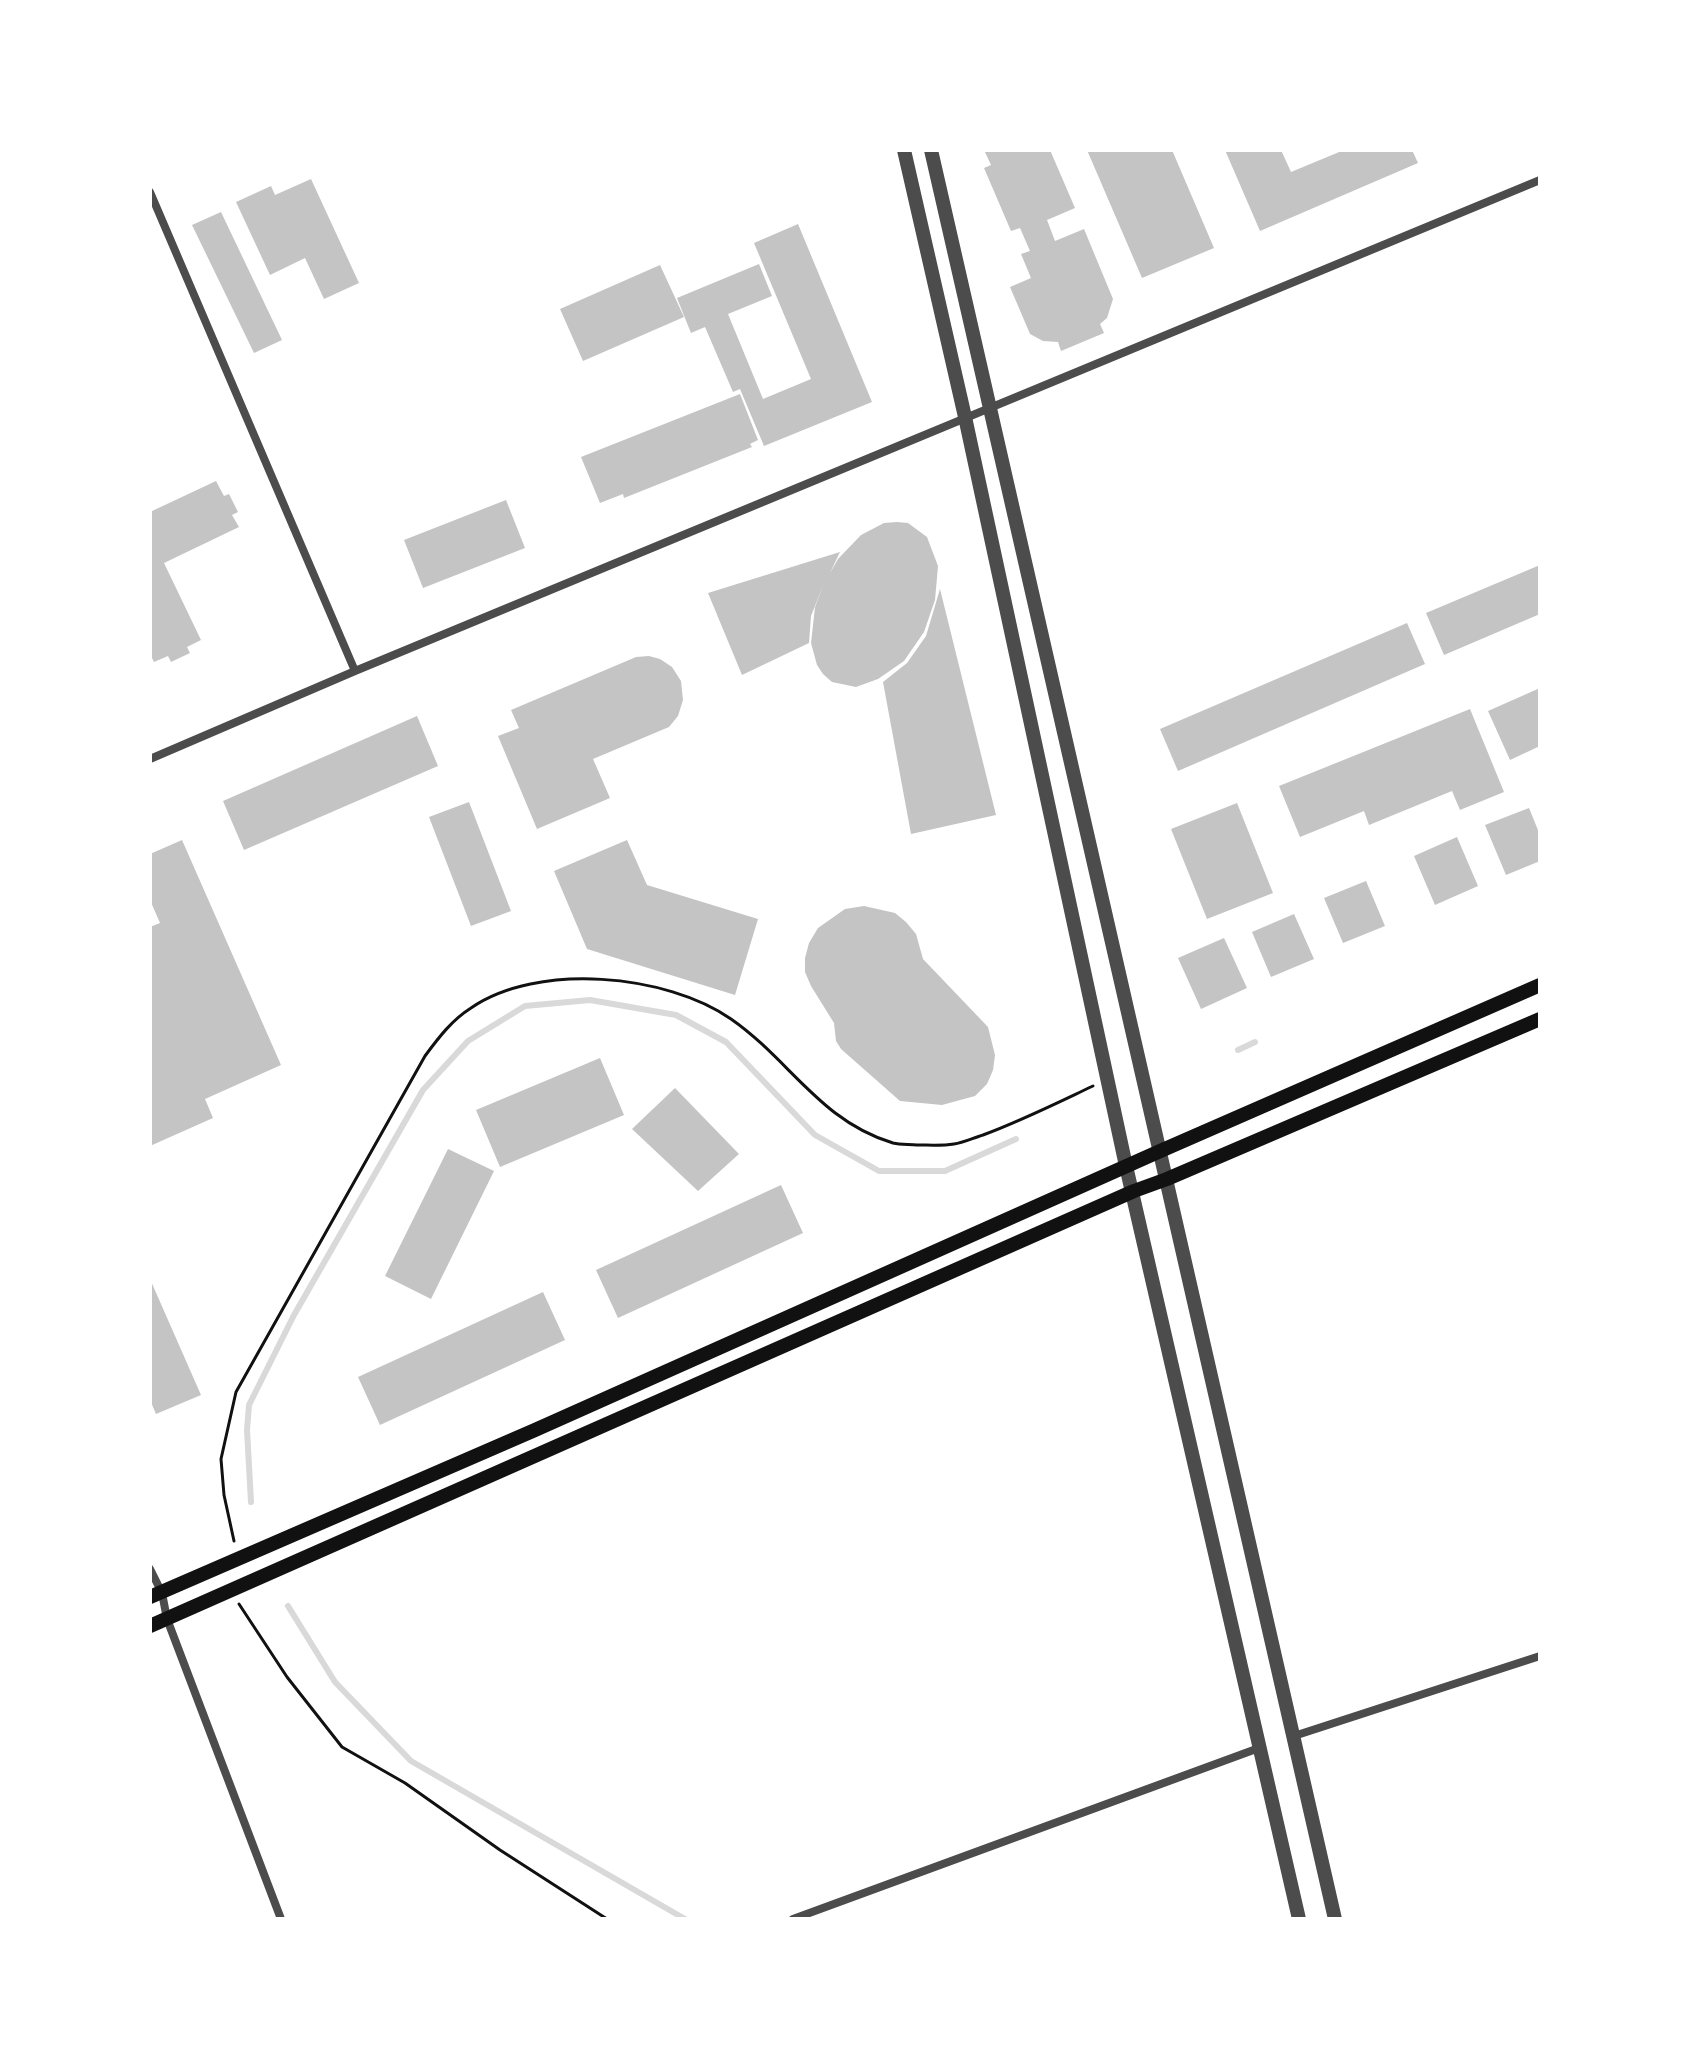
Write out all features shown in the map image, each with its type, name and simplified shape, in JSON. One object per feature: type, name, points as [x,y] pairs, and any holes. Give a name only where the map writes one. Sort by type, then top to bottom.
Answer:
[{"type":"main road","points":[[156,1595],[1540,985]]},
{"type":"main road","points":[[150,1626],[1134,1191],[1540,1019]]},
{"type":"street","points":[[904,150],[965,417],[1126,1166],[1299,1919]]},
{"type":"street","points":[[931,150],[1335,1919]]},
{"type":"street","points":[[150,759],[991,406],[1540,180]]},
{"type":"street","points":[[150,192],[355,671]]},
{"type":"street","points":[[150,1569],[156,1595],[281,1919]]},
{"type":"street","points":[[1294,1736],[1540,1656]]},
{"type":"street","points":[[793,1919],[1259,1748]]},
{"type":"path","points":[[239,1559],[224,1495],[221,1459],[236,1392],[425,1056],[445,1030],[472,1007],[502,992],[540,983],[579,979],[659,986],[729,1017],[757,1039],[835,1116],[895,1144],[957,1144],[1009,1125],[1108,1079]]},
{"type":"path","points":[[230,1591],[287,1677],[342,1747],[405,1783],[500,1850],[607,1919]]},
{"type":"building","points":[[984,150],[1050,150],[1075,208],[1047,220],[1055,241],[1084,229],[1113,299],[1107,318],[1100,324],[1104,333],[1061,351],[1058,342],[1043,341],[1030,334],[1010,287],[1031,278],[1021,254],[1030,251],[1020,228],[1011,231],[984,168],[991,165]]},
{"type":"building","points":[[1087,150],[1172,150],[1214,248],[1142,278]]},
{"type":"building","points":[[1225,150],[1281,150],[1291,172],[1344,150],[1412,150],[1418,163],[1260,231]]},
{"type":"building","points":[[311,179],[359,283],[324,299],[305,258],[270,275],[236,202],[271,186],[275,195]]},
{"type":"building","points":[[221,212],[282,340],[254,353],[192,225]]},
{"type":"building","points":[[798,224],[872,402],[764,446],[740,389],[733,392],[705,327],[691,333],[677,298],[759,264],[772,296],[728,314],[763,399],[811,379],[754,243]]},
{"type":"building","points":[[660,265],[684,317],[583,361],[560,309]]},
{"type":"building","points":[[740,394],[758,440],[750,444],[752,447],[624,498],[623,494],[600,503],[581,457]]},
{"type":"building","points":[[216,481],[224,496],[229,494],[238,512],[232,515],[239,527],[164,563],[201,640],[187,647],[190,653],[171,662],[168,656],[154,662],[150,654],[150,512]]},
{"type":"building","points":[[506,500],[525,548],[423,588],[404,540]]},
{"type":"building","points":[[884,523],[908,523],[927,537],[938,566],[935,600],[924,632],[904,661],[878,679],[856,687],[832,682],[823,674],[811,643],[815,607],[824,583],[811,616],[809,643],[742,675],[708,593],[840,552],[830,573],[838,559],[861,535]]},
{"type":"building","points":[[1540,565],[1540,614],[1444,655],[1426,613]]},
{"type":"building","points":[[940,589],[996,815],[911,834],[883,682],[907,663],[926,636]]},
{"type":"building","points":[[1407,623],[1425,664],[1178,771],[1160,729]]},
{"type":"building","points":[[649,656],[672,667],[681,681],[683,700],[678,716],[669,727],[593,759],[610,798],[537,829],[498,736],[519,728],[511,710],[636,657]]},
{"type":"building","points":[[1540,688],[1540,746],[1510,760],[1488,711]]},
{"type":"building","points":[[1470,709],[1504,792],[1460,810],[1452,791],[1369,825],[1364,811],[1300,837],[1279,786]]},
{"type":"building","points":[[417,716],[438,766],[244,850],[223,801]]},
{"type":"building","points":[[469,802],[511,911],[471,926],[429,817]]},
{"type":"building","points":[[1237,803],[1273,893],[1207,919],[1171,829]]},
{"type":"building","points":[[1529,808],[1540,835],[1540,861],[1506,875],[1485,825]]},
{"type":"building","points":[[1457,837],[1478,886],[1435,905],[1414,856]]},
{"type":"building","points":[[182,840],[281,1065],[205,1099],[213,1118],[150,1146],[150,927],[160,923],[150,900],[150,854]]},
{"type":"building","points":[[627,840],[647,885],[758,919],[735,995],[587,949],[554,871]]},
{"type":"building","points":[[1366,881],[1385,926],[1343,943],[1324,898]]},
{"type":"building","points":[[864,906],[895,913],[906,922],[916,934],[923,959],[988,1027],[995,1055],[993,1070],[987,1084],[975,1096],[942,1105],[900,1101],[841,1049],[836,1041],[834,1023],[805,972],[805,958],[818,928],[845,909]]},
{"type":"building","points":[[1294,914],[1314,959],[1271,977],[1252,932]]},
{"type":"building","points":[[1224,938],[1247,988],[1201,1009],[1178,958]]},
{"type":"building","points":[[600,1058],[624,1115],[500,1167],[476,1110]]},
{"type":"building","points":[[675,1088],[739,1154],[698,1191],[632,1129]]},
{"type":"building","points":[[448,1149],[494,1171],[431,1299],[385,1276]]},
{"type":"building","points":[[781,1185],[803,1233],[618,1318],[596,1270]]},
{"type":"building","points":[[150,1279],[201,1395],[156,1414],[150,1400]]},
{"type":"building","points":[[543,1292],[565,1340],[380,1425],[358,1377]]},
{"type":"waterway","points":[[251,1502],[247,1430],[249,1405],[294,1315],[423,1090],[468,1041],[525,1006],[590,1000],[676,1015],[726,1042],[815,1135],[879,1171],[945,1171],[1016,1139]]},
{"type":"waterway","points":[[1238,1050],[1255,1042]]},
{"type":"waterway","points":[[288,1606],[335,1682],[411,1761],[685,1919]]}]
